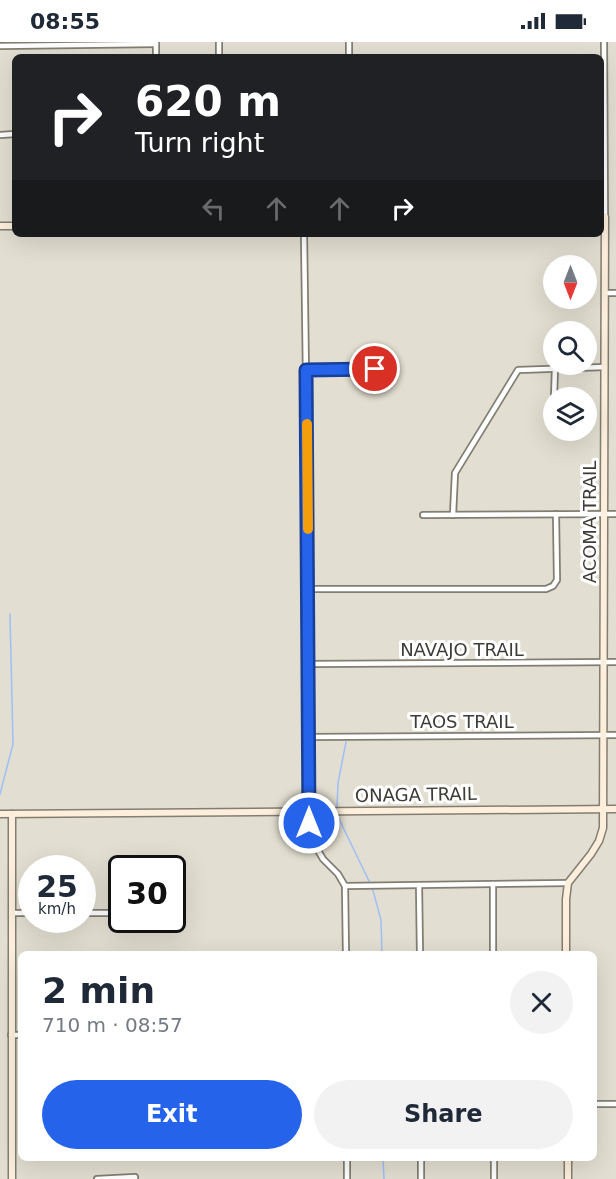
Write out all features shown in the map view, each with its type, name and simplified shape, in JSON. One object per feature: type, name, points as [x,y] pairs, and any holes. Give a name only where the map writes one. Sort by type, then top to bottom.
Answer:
[{"type":"street","points":[[0,46],[156,43]]},
{"type":"street","points":[[304,237],[309,590],[309,836],[323,859],[338,874],[345,886],[346,951]]},
{"type":"street","name":"ACOMA TRAIL","points":[[568,883],[599,841],[603,828],[604,237]]},
{"type":"street","points":[[605,293],[616,293]]},
{"type":"street","points":[[597,368],[605,368]]},
{"type":"street","points":[[306,370],[375,369]]},
{"type":"street","points":[[453,515],[455,473],[518,370],[543,369]]},
{"type":"street","points":[[309,590],[546,589],[554,586],[557,580],[556,514]]},
{"type":"street","points":[[423,515],[616,514]]},
{"type":"street","name":"NAVAJO TRAIL","points":[[309,664],[616,662]]},
{"type":"street","name":"TAOS TRAIL","points":[[309,737],[616,735]]},
{"type":"street","name":"ONAGA TRAIL","points":[[0,814],[616,809]]},
{"type":"street","points":[[12,814],[12,1179]]},
{"type":"street","points":[[345,886],[568,883],[567,951]]},
{"type":"street","points":[[493,884],[493,951]]},
{"type":"street","points":[[419,885],[420,951]]},
{"type":"street","points":[[12,913],[18,913]]},
{"type":"street","points":[[11,1035],[18,1035]]},
{"type":"street","points":[[597,1104],[616,1104]]},
{"type":"street","points":[[347,1161],[347,1179]]},
{"type":"street","points":[[421,1161],[421,1179]]},
{"type":"street","points":[[494,1161],[494,1179]]},
{"type":"street","points":[[568,1161],[568,1179]]},
{"type":"street","points":[[97,1179],[135,1179]]},
{"type":"waterway","points":[[0,794],[13,744],[10,614]]},
{"type":"waterway","points":[[337,808],[338,783],[346,742]]},
{"type":"waterway","points":[[339,819],[370,883]]},
{"type":"waterway","points":[[372,887],[381,920],[382,951]]},
{"type":"waterway","points":[[383,1161],[384,1179]]},
{"type":"slow traffic","points":[[307,424],[308,529]]},
{"type":"route","points":[[309,823],[306,370],[375,369]]}]
